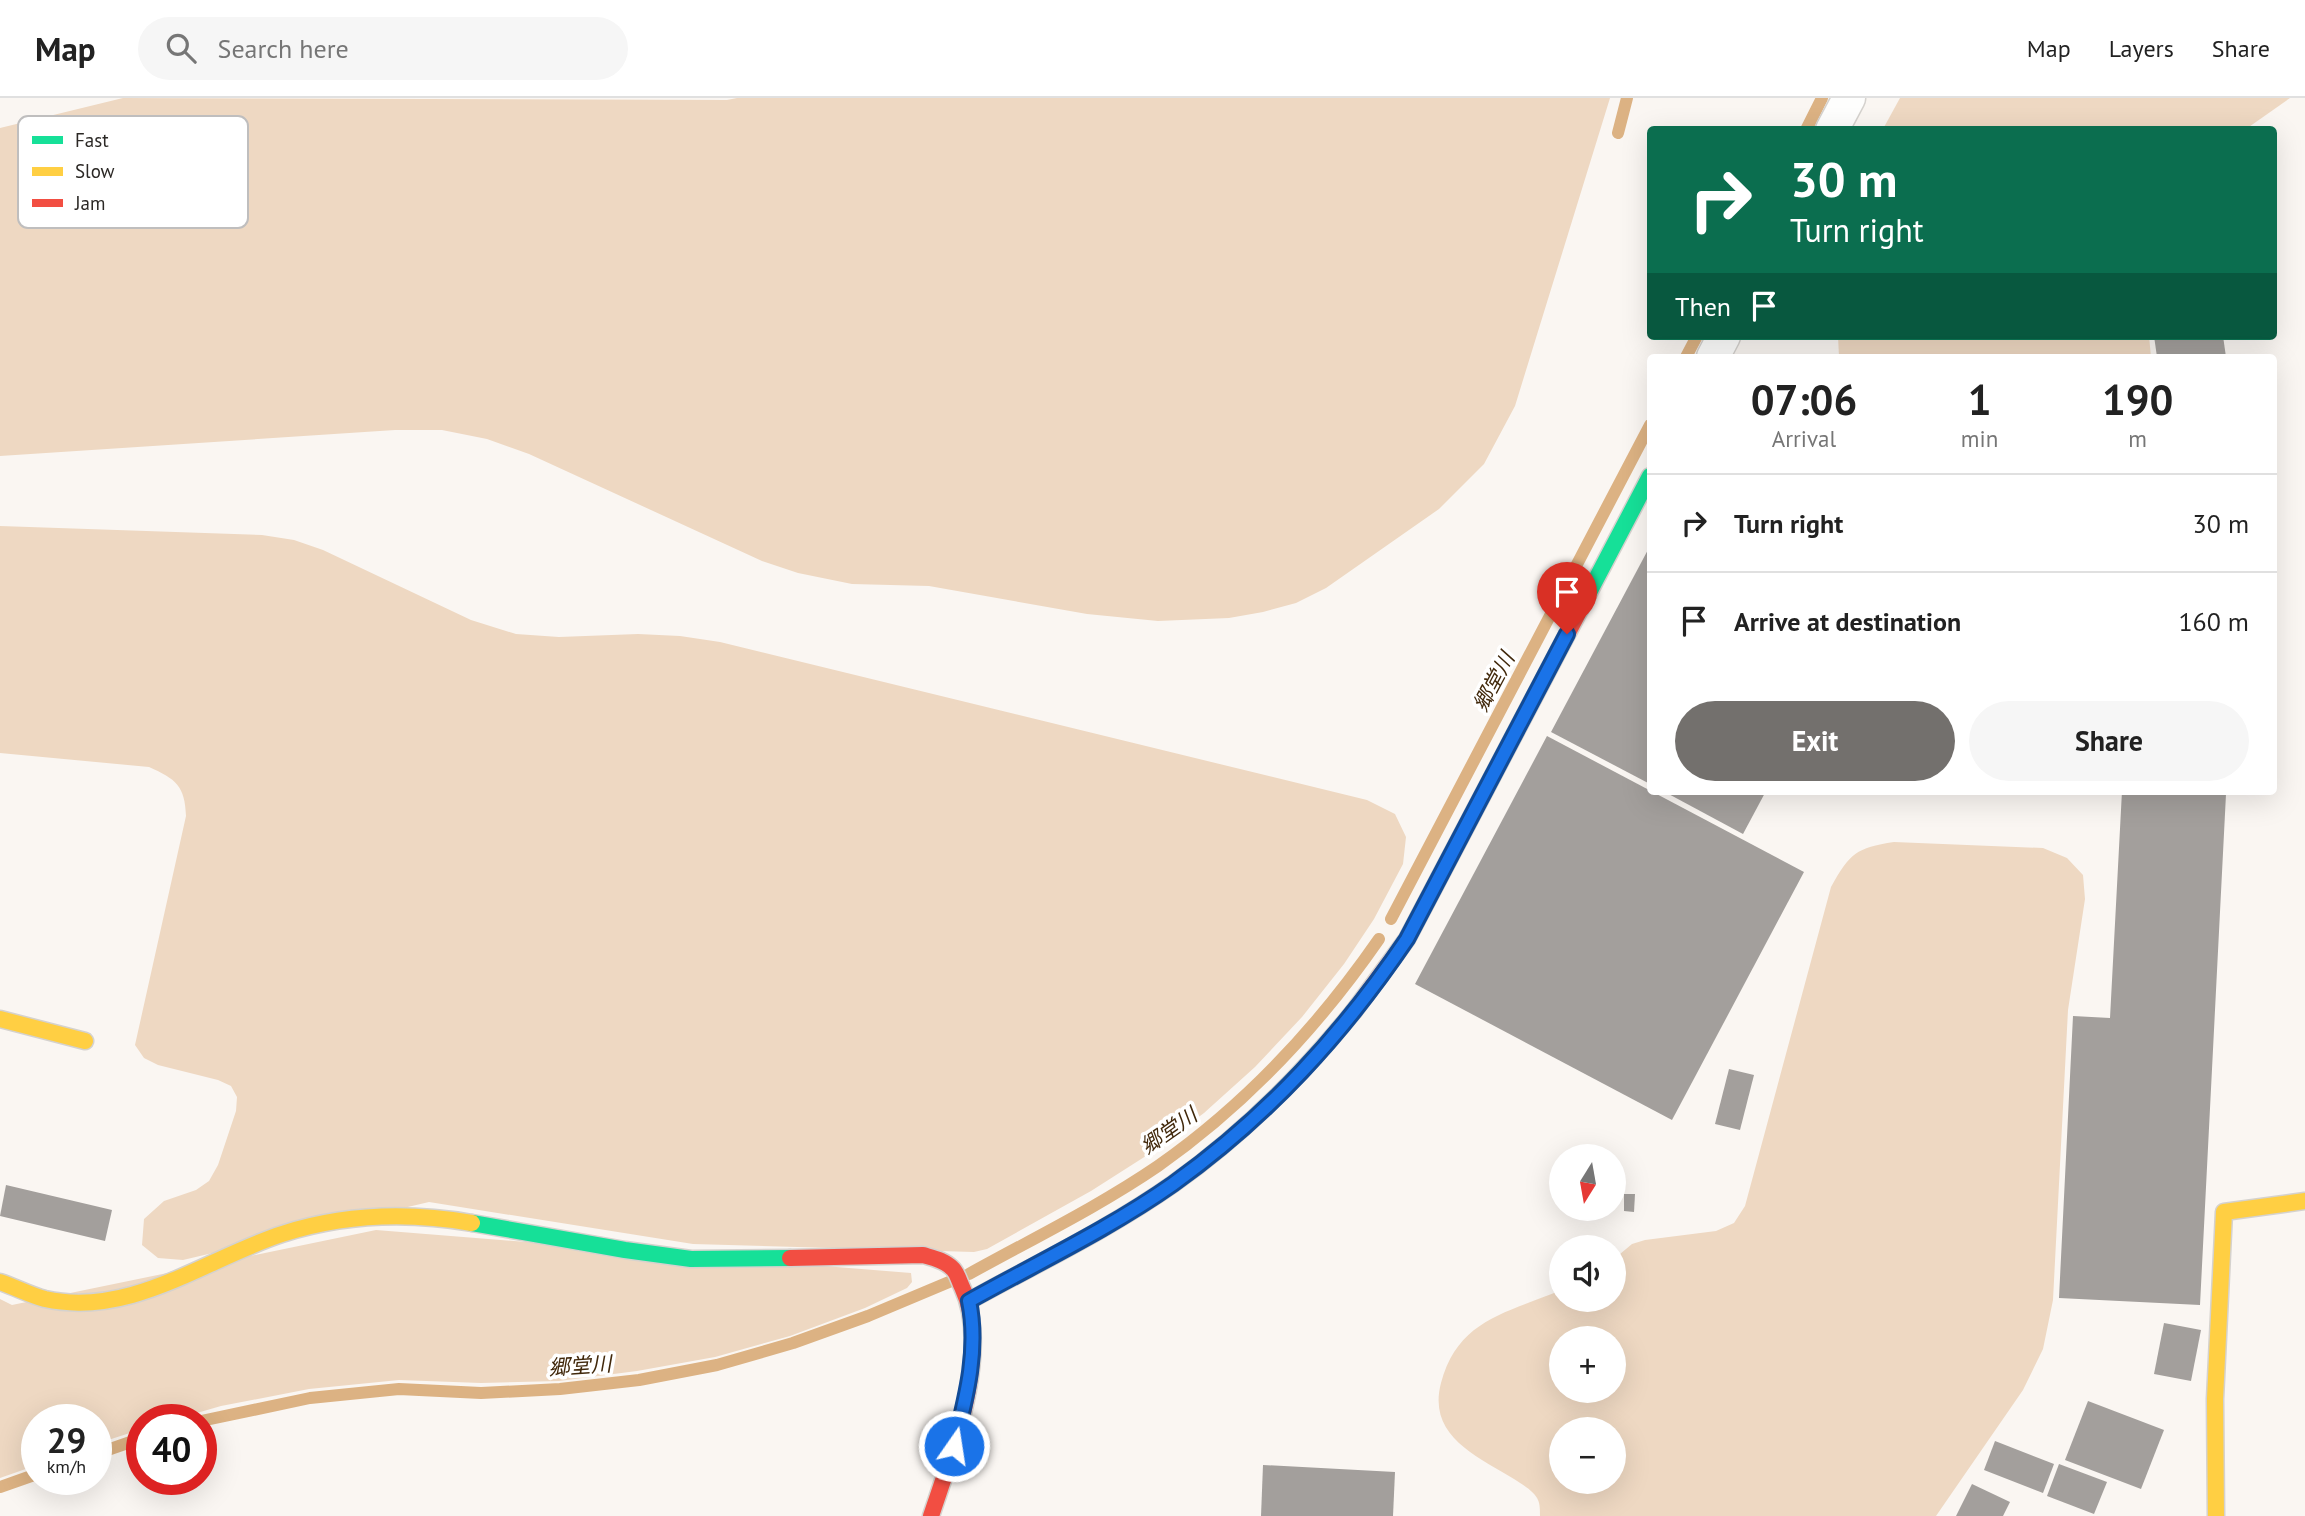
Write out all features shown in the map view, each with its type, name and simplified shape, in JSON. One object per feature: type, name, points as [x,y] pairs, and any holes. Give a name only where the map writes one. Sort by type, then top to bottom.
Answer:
[{"type":"street","points":[[1834,126],[1849,98]]},
{"type":"street","points":[[969,1301],[1111,1223],[1171,1185],[1228,1142],[1281,1094],[1330,1042],[1375,986],[1407,939],[1647,482]]},
{"type":"street","points":[[0,1019],[85,1041]]},
{"type":"street","points":[[2216,1516],[2215,1399],[2224,1212],[2305,1201]]},
{"type":"street","points":[[0,1282],[18,1291],[51,1300],[85,1304],[120,1300],[152,1290],[272,1236],[323,1223],[375,1216],[428,1217],[692,1259],[923,1255],[940,1260],[954,1269],[969,1301],[974,1341],[966,1396],[932,1516]]},
{"type":"shaded area","points":[[123,98],[1610,98],[1515,406],[1484,464],[1439,509],[1326,588],[1296,603],[1229,618],[1158,621],[1087,614],[929,586],[852,584],[798,573],[762,561],[529,454],[487,439],[442,430],[395,430],[0,456],[0,128],[18,124],[18,228],[248,228],[248,116],[49,116]]},
{"type":"shaded area","points":[[1900,98],[2290,98],[2250,126],[1885,126]]},
{"type":"shaded area","points":[[1838,340],[2149,340],[2151,354],[1839,354]]},
{"type":"shaded area","points":[[0,526],[262,535],[294,540],[323,550],[471,620],[516,634],[559,637],[638,634],[720,642],[1367,800],[1395,814],[1406,837],[1403,864],[1374,919],[1344,964],[1302,1017],[1255,1067],[1204,1113],[1149,1154],[1091,1191],[987,1249],[974,1252],[693,1244],[429,1202],[183,1260],[158,1258],[142,1245],[144,1219],[164,1201],[196,1190],[209,1181],[218,1165],[236,1111],[237,1097],[231,1086],[218,1080],[158,1065],[144,1058],[135,1045],[186,816],[184,797],[172,780],[149,767],[0,753]]},
{"type":"shaded area","points":[[1894,842],[2043,848],[2067,858],[2083,875],[2085,899],[2068,1010],[2053,1300],[2043,1349],[2023,1390],[1936,1516],[1540,1516],[1539,1502],[1531,1491],[1471,1452],[1448,1431],[1441,1417],[1439,1401],[1441,1383],[1449,1362],[1459,1345],[1487,1321],[1549,1295],[1549,1312],[1626,1312],[1626,1249],[1632,1244],[1716,1231],[1734,1223],[1745,1206],[1831,887],[1849,859],[1871,847]]},
{"type":"shaded area","points":[[376,1230],[911,1273],[912,1282],[907,1288],[865,1308],[790,1336],[715,1357],[637,1371],[559,1381],[481,1383],[399,1380],[309,1389],[217,1407],[217,1404],[126,1404],[126,1434],[112,1439],[112,1404],[21,1404],[21,1471],[0,1478],[0,1299],[12,1305]]},
{"type":"building","points":[[2155,340],[2224,340],[2226,354],[2157,354]]},
{"type":"building","points":[[1647,552],[1647,782],[1551,732]]},
{"type":"building","points":[[1547,736],[1647,789],[1647,795],[1658,795],[1804,872],[1672,1120],[1415,984]]},
{"type":"building","points":[[1670,795],[1764,795],[1743,834]]},
{"type":"building","points":[[2122,795],[2226,795],[2200,1305],[2059,1298],[2073,1016],[2110,1018]]},
{"type":"building","points":[[1729,1069],[1754,1075],[1740,1130],[1715,1124]]},
{"type":"building","points":[[6,1185],[112,1210],[105,1241],[0,1216]]},
{"type":"building","points":[[1626,1194],[1635,1194],[1634,1212],[1626,1211]]},
{"type":"building","points":[[2164,1323],[2201,1330],[2191,1381],[2154,1374]]},
{"type":"building","points":[[2088,1401],[2164,1430],[2141,1489],[2065,1460]]},
{"type":"building","points":[[1995,1441],[2054,1464],[2043,1493],[1984,1470]]},
{"type":"building","points":[[2059,1464],[2107,1482],[2094,1514],[2047,1496]]},
{"type":"building","points":[[1263,1465],[1395,1472],[1393,1516],[1261,1516]]},
{"type":"building","points":[[1972,1484],[2010,1502],[2003,1516],[1956,1516]]},
{"type":"waterway","points":[[1618,133],[1627,98]]},
{"type":"waterway","name":"郷堂川","points":[[1808,126],[1822,98]]},
{"type":"waterway","name":"郷堂川","points":[[1688,354],[1695,340]]},
{"type":"waterway","name":"郷堂川","points":[[1391,919],[1647,431]]},
{"type":"waterway","name":"郷堂川","points":[[969,1274],[1112,1195],[1158,1166],[1221,1117],[1250,1091],[1305,1033],[1356,972],[1379,939]]},
{"type":"waterway","name":"郷堂川","points":[[217,1418],[310,1398],[399,1389],[481,1393],[560,1389],[639,1380],[717,1365],[793,1343],[868,1316],[949,1282]]},
{"type":"waterway","name":"郷堂川","points":[[112,1448],[126,1444]]},
{"type":"waterway","name":"郷堂川","points":[[0,1487],[21,1480]]},
{"type":"traffic: fast","points":[[1583,604],[1647,482]]},
{"type":"traffic: fast","points":[[969,1301],[1124,1216],[1173,1184],[1269,1104],[1313,1059],[1354,1011]]},
{"type":"traffic: fast","points":[[472,1223],[691,1259],[790,1258]]},
{"type":"traffic: slow","points":[[0,1019],[85,1041]]},
{"type":"traffic: slow","points":[[2216,1516],[2215,1399],[2224,1212],[2305,1201]]},
{"type":"traffic: slow","points":[[0,1282],[45,1299],[77,1303],[107,1300],[167,1283],[253,1245],[305,1227],[352,1219],[400,1216],[472,1223]]},
{"type":"traffic: jam","points":[[1354,1011],[1407,939],[1583,604]]},
{"type":"traffic: jam","points":[[790,1258],[923,1255],[945,1263],[957,1274],[970,1312],[973,1340],[971,1371],[958,1432],[931,1516]]},
{"type":"route","points":[[954,1446],[966,1396],[974,1341],[969,1301],[1111,1223],[1171,1185],[1228,1142],[1281,1094],[1330,1042],[1375,986],[1407,939],[1567,634]]}]
